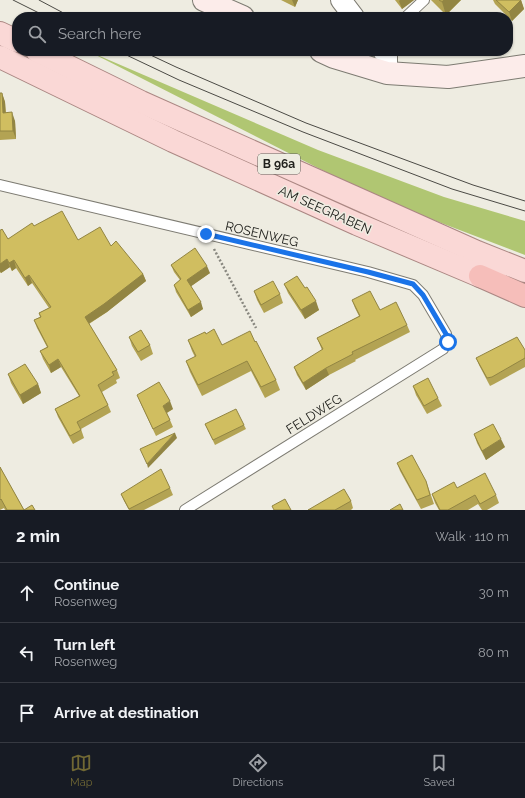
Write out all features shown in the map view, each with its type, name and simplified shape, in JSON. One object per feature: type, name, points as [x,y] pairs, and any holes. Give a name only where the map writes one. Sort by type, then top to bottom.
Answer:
[{"type":"highway","points":[[480,276],[525,296]]},
{"type":"main road","points":[[0,33],[12,39]]},
{"type":"main road","name":"AM SEEGRABEN","points":[[47,56],[156,108],[476,252],[525,271]]},
{"type":"main road","name":"AM SEEGRABEN","points":[[0,57],[187,147],[357,224],[480,276],[525,291]]},
{"type":"street","points":[[204,0],[232,12]]},
{"type":"street","points":[[341,0],[350,12]]},
{"type":"street","points":[[332,56],[387,73],[448,77],[525,66]]},
{"type":"street","points":[[387,56],[387,73]]},
{"type":"lane","points":[[411,12],[424,0]]},
{"type":"lane","name":"ROSENWEG","points":[[0,185],[413,284],[423,295],[446,334]]},
{"type":"lane","name":"FELDWEG","points":[[184,510],[443,349],[448,342],[446,334]]},
{"type":"path","points":[[206,234],[256,328]]},
{"type":"green space","points":[[98,56],[318,150],[444,197],[525,221],[525,255],[381,200]]},
{"type":"building","points":[[496,0],[521,0],[509,12]]},
{"type":"building","points":[[0,93],[2,93],[3,113],[12,112],[13,131],[0,131]]},
{"type":"building","points":[[62,211],[78,240],[100,227],[111,246],[116,241],[143,274],[85,317],[117,370],[112,372],[114,375],[98,385],[108,405],[77,422],[81,430],[70,436],[55,409],[80,396],[58,359],[49,365],[40,351],[48,347],[34,320],[41,317],[39,313],[51,307],[29,275],[25,278],[14,260],[9,263],[7,259],[0,264],[0,230],[2,229],[8,239],[32,223],[34,226]]},
{"type":"building","points":[[195,248],[207,266],[187,280],[201,302],[188,310],[174,285],[181,279],[171,265]]},
{"type":"building","points":[[297,276],[305,288],[307,287],[316,301],[301,310],[284,284]]},
{"type":"building","points":[[273,281],[280,294],[261,305],[254,291]]},
{"type":"building","points":[[370,291],[380,310],[396,302],[407,325],[352,352],[353,354],[326,368],[303,383],[294,367],[323,349],[317,338],[360,316],[352,300]]},
{"type":"building","points":[[214,329],[222,345],[250,331],[276,380],[261,387],[247,361],[198,385],[186,361],[196,356],[188,340],[205,332],[206,334]]},
{"type":"building","points":[[141,330],[150,345],[138,352],[129,337]]},
{"type":"building","points":[[517,337],[525,350],[525,358],[492,377],[487,378],[476,358]]},
{"type":"building","points":[[25,364],[38,384],[20,395],[8,374]]},
{"type":"building","points":[[428,378],[438,398],[424,406],[413,386]]},
{"type":"building","points":[[159,382],[170,401],[163,406],[170,420],[153,429],[137,395]]},
{"type":"building","points":[[236,409],[244,425],[213,440],[205,424]]},
{"type":"building","points":[[493,424],[501,439],[482,451],[474,434]]},
{"type":"building","points":[[175,433],[147,464],[140,449]]},
{"type":"building","points":[[412,455],[426,481],[430,495],[417,500],[397,463]]},
{"type":"building","points":[[0,467],[24,510],[7,510],[1,499],[0,500]]},
{"type":"building","points":[[161,469],[170,488],[129,509],[121,494]]},
{"type":"building","points":[[485,473],[496,495],[480,504],[475,495],[448,510],[440,510],[432,494],[454,482],[457,488]]},
{"type":"building","points":[[344,489],[351,501],[335,510],[308,510]]},
{"type":"building","points":[[285,499],[291,510],[274,510],[272,506]]},
{"type":"building","points":[[400,504],[403,510],[390,510]]},
{"type":"building","points":[[32,505],[35,510],[24,510]]},
{"type":"tram line","points":[[13,0],[37,12]]},
{"type":"tram line","points":[[39,0],[62,12]]},
{"type":"tram line","points":[[129,56],[179,80],[303,132],[452,189],[525,211]]},
{"type":"tram line","points":[[153,56],[306,123],[473,185],[525,201]]},
{"type":"route","points":[[206,234],[413,284],[423,295],[446,334],[448,342]]}]
